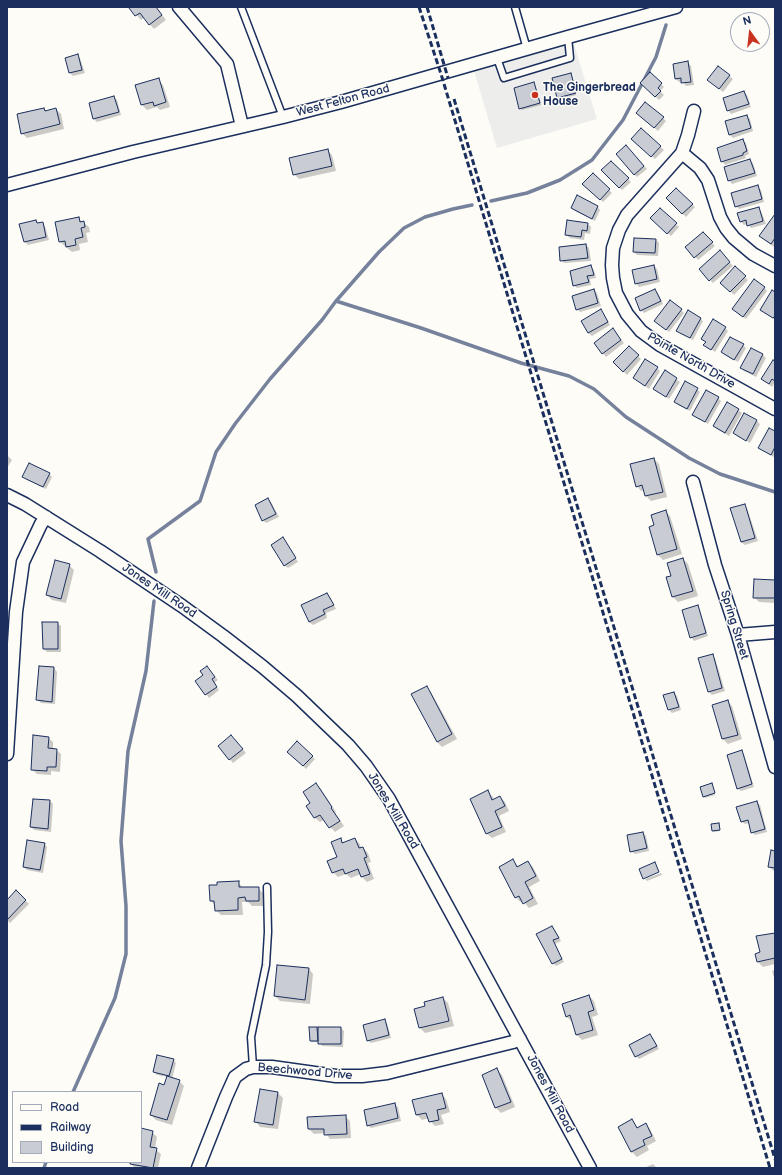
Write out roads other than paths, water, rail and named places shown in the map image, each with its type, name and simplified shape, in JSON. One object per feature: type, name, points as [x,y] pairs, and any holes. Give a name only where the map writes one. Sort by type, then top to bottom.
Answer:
[{"type":"street","points":[[179,7],[226,64],[242,126]]},
{"type":"street","name":"West Felton Road","points":[[7,185],[132,152],[283,117],[390,89],[676,7]]},
{"type":"street","name":"Pointe North Drive","points":[[694,111],[682,153],[627,215],[619,230],[613,248],[612,265],[616,293],[627,314],[640,331],[660,345],[775,409]]},
{"type":"street","points":[[682,153],[700,168],[708,180],[720,217],[734,238],[753,254],[775,266]]},
{"type":"street","name":"Spring Street","points":[[693,482],[715,565],[738,635],[775,767]]},
{"type":"street","name":"Jones Mill Road","points":[[7,495],[46,517],[146,581],[223,636],[263,667],[348,745],[366,766],[389,799],[590,1168]]},
{"type":"street","points":[[7,754],[16,612],[23,562],[41,524],[46,517]]},
{"type":"street","points":[[738,635],[775,632]]},
{"type":"street","name":"Beechwood Drive","points":[[198,1168],[235,1077],[246,1069],[253,1067],[272,1068],[336,1076],[362,1076],[387,1073],[520,1039]]},
{"type":"lane","points":[[241,7],[283,117]]},
{"type":"lane","points":[[515,7],[527,49]]},
{"type":"lane","points":[[497,58],[504,78],[519,74],[570,58],[568,37]]},
{"type":"lane","points":[[253,1067],[251,1037],[266,964],[268,932],[267,887]]},
{"type":"waterway","points":[[491,201],[527,193],[560,180],[592,160],[623,120],[656,57],[666,25]]},
{"type":"waterway","points":[[156,572],[148,539],[200,501],[216,452],[235,424],[270,379],[322,320],[336,301],[379,252],[404,228],[425,217],[472,205]]},
{"type":"waterway","points":[[336,301],[421,328],[521,363],[569,376],[594,389],[626,417],[689,458],[720,474],[775,492]]},
{"type":"waterway","points":[[73,1091],[115,998],[126,954],[126,906],[121,841],[128,751],[146,671],[154,601]]},
{"type":"waterway","points":[[44,1168],[46,1163]]},
{"type":"railway","points":[[419,7],[441,74],[770,1168]]},
{"type":"railway","points":[[427,7],[448,78]]},
{"type":"railway","points":[[454,99],[775,1159]]},
{"type":"place","name":"The Gingerbread House","points":[[535,95]]}]
